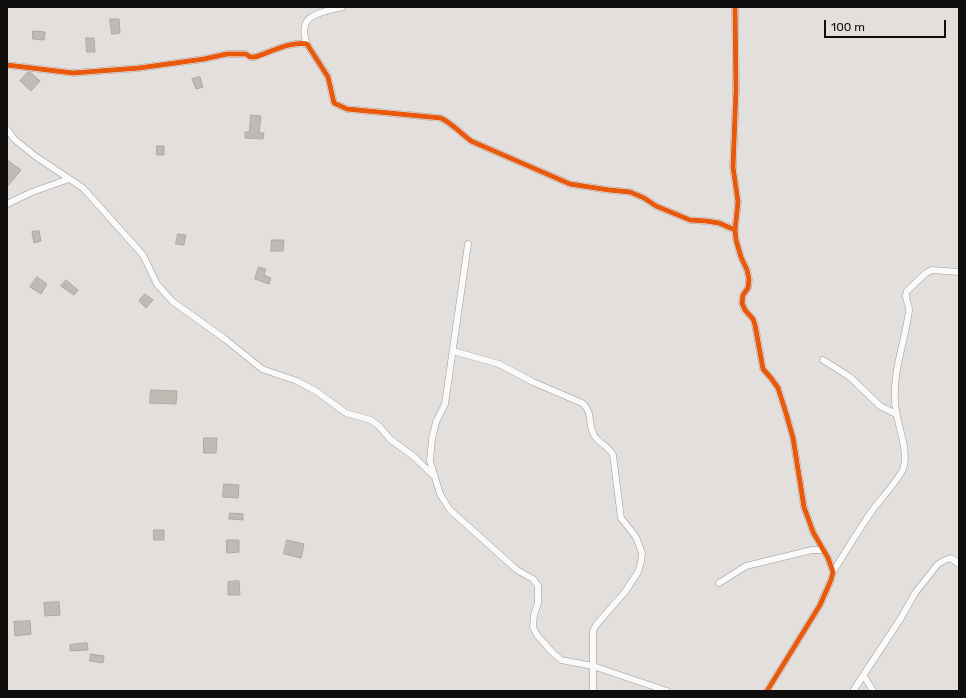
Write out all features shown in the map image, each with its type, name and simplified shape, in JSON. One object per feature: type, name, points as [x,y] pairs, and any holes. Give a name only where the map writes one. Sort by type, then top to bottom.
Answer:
[{"type":"street","points":[[342,7],[309,18],[306,22],[304,31],[307,44],[328,77],[332,99],[338,106],[347,109],[441,118],[451,123],[461,134],[471,141],[570,184],[630,192],[644,198],[656,206],[690,220],[706,220],[719,223],[735,230]]},
{"type":"street","points":[[735,7],[736,90],[733,167],[738,202],[735,230],[736,240],[747,270],[748,279],[748,288],[743,296],[742,303],[755,325],[763,369],[778,388],[793,438],[804,507],[813,532],[828,558],[833,572]]},
{"type":"street","points":[[7,65],[73,73],[139,68],[204,59],[227,54],[246,54],[250,57],[255,57],[293,44],[307,44]]},
{"type":"street","points":[[7,129],[14,140],[83,188],[142,255],[157,284],[172,301],[225,339],[262,369],[297,381],[316,391],[346,413],[371,420],[379,426],[390,439],[413,456],[436,478]]},
{"type":"street","points":[[7,204],[32,192],[69,179]]},
{"type":"street","points":[[468,244],[445,404],[436,422],[432,439],[430,462],[440,494],[450,510],[517,570],[533,579],[538,586],[538,604],[534,615],[534,627],[537,635],[561,660],[593,666],[667,691]]},
{"type":"street","points":[[767,691],[820,605],[833,572],[873,509],[902,470],[904,456],[894,399],[897,373],[909,310],[905,296],[907,291],[926,273],[932,270],[959,272]]},
{"type":"street","points":[[453,351],[499,364],[533,382],[582,403],[587,407],[590,413],[594,436],[610,449],[613,455],[621,518],[636,537],[642,553],[638,572],[625,592],[596,625],[593,631],[593,691]]},
{"type":"street","points":[[823,360],[850,377],[880,406],[896,414]]},
{"type":"street","points":[[719,583],[746,566],[812,550],[823,550]]},
{"type":"street","points":[[853,691],[901,618],[915,592],[938,564],[951,558],[959,564]]},
{"type":"street","points":[[864,676],[873,691]]},
{"type":"building","points":[[110,19],[119,19],[120,33],[112,34]]},
{"type":"building","points":[[33,31],[45,32],[44,40],[33,39]]},
{"type":"building","points":[[86,38],[94,38],[95,52],[87,52]]},
{"type":"building","points":[[28,72],[40,81],[31,91],[20,81]]},
{"type":"building","points":[[200,77],[203,87],[196,89],[192,79]]},
{"type":"building","points":[[251,115],[261,116],[259,133],[264,133],[263,139],[245,138],[245,132],[249,132]]},
{"type":"building","points":[[157,146],[164,146],[164,155],[157,155]]},
{"type":"building","points":[[7,160],[21,170],[7,187]]},
{"type":"building","points":[[39,231],[41,241],[34,243],[32,232]]},
{"type":"building","points":[[178,234],[186,235],[184,245],[176,244]]},
{"type":"building","points":[[272,240],[284,240],[283,251],[271,251]]},
{"type":"building","points":[[259,267],[266,269],[264,275],[271,278],[269,284],[255,279]]},
{"type":"building","points":[[37,277],[47,284],[41,294],[30,287]]},
{"type":"building","points":[[66,280],[78,290],[74,295],[61,286]]},
{"type":"building","points":[[145,294],[153,300],[146,308],[139,301]]},
{"type":"building","points":[[151,390],[177,391],[176,404],[150,403]]},
{"type":"building","points":[[204,438],[217,438],[216,453],[204,453]]},
{"type":"building","points":[[224,484],[239,485],[238,498],[223,497]]},
{"type":"building","points":[[230,513],[243,514],[243,520],[229,519]]},
{"type":"building","points":[[154,530],[164,530],[164,540],[154,540]]},
{"type":"building","points":[[227,540],[239,540],[239,552],[227,553]]},
{"type":"building","points":[[287,540],[304,544],[301,558],[284,554]]},
{"type":"building","points":[[239,581],[240,595],[228,595],[228,582]]},
{"type":"building","points":[[59,602],[60,615],[45,616],[44,603]]},
{"type":"building","points":[[30,621],[31,634],[15,636],[14,622]]},
{"type":"building","points":[[87,643],[88,650],[70,651],[70,645]]},
{"type":"building","points":[[91,654],[104,656],[103,663],[90,661]]},
{"type":"cycle path","points":[[735,7],[736,90],[733,167],[738,202],[735,230],[736,240],[749,279],[748,288],[743,295],[742,303],[745,310],[753,319],[755,325],[763,369],[778,388],[793,438],[804,507],[813,532],[828,558],[833,572],[820,605],[767,691]]},
{"type":"cycle path","points":[[7,65],[73,73],[139,68],[204,59],[227,54],[246,54],[250,57],[255,57],[287,45],[301,43],[307,44],[328,77],[334,103],[347,109],[441,118],[471,141],[570,184],[630,192],[644,198],[656,206],[690,220],[719,223],[735,230]]}]
